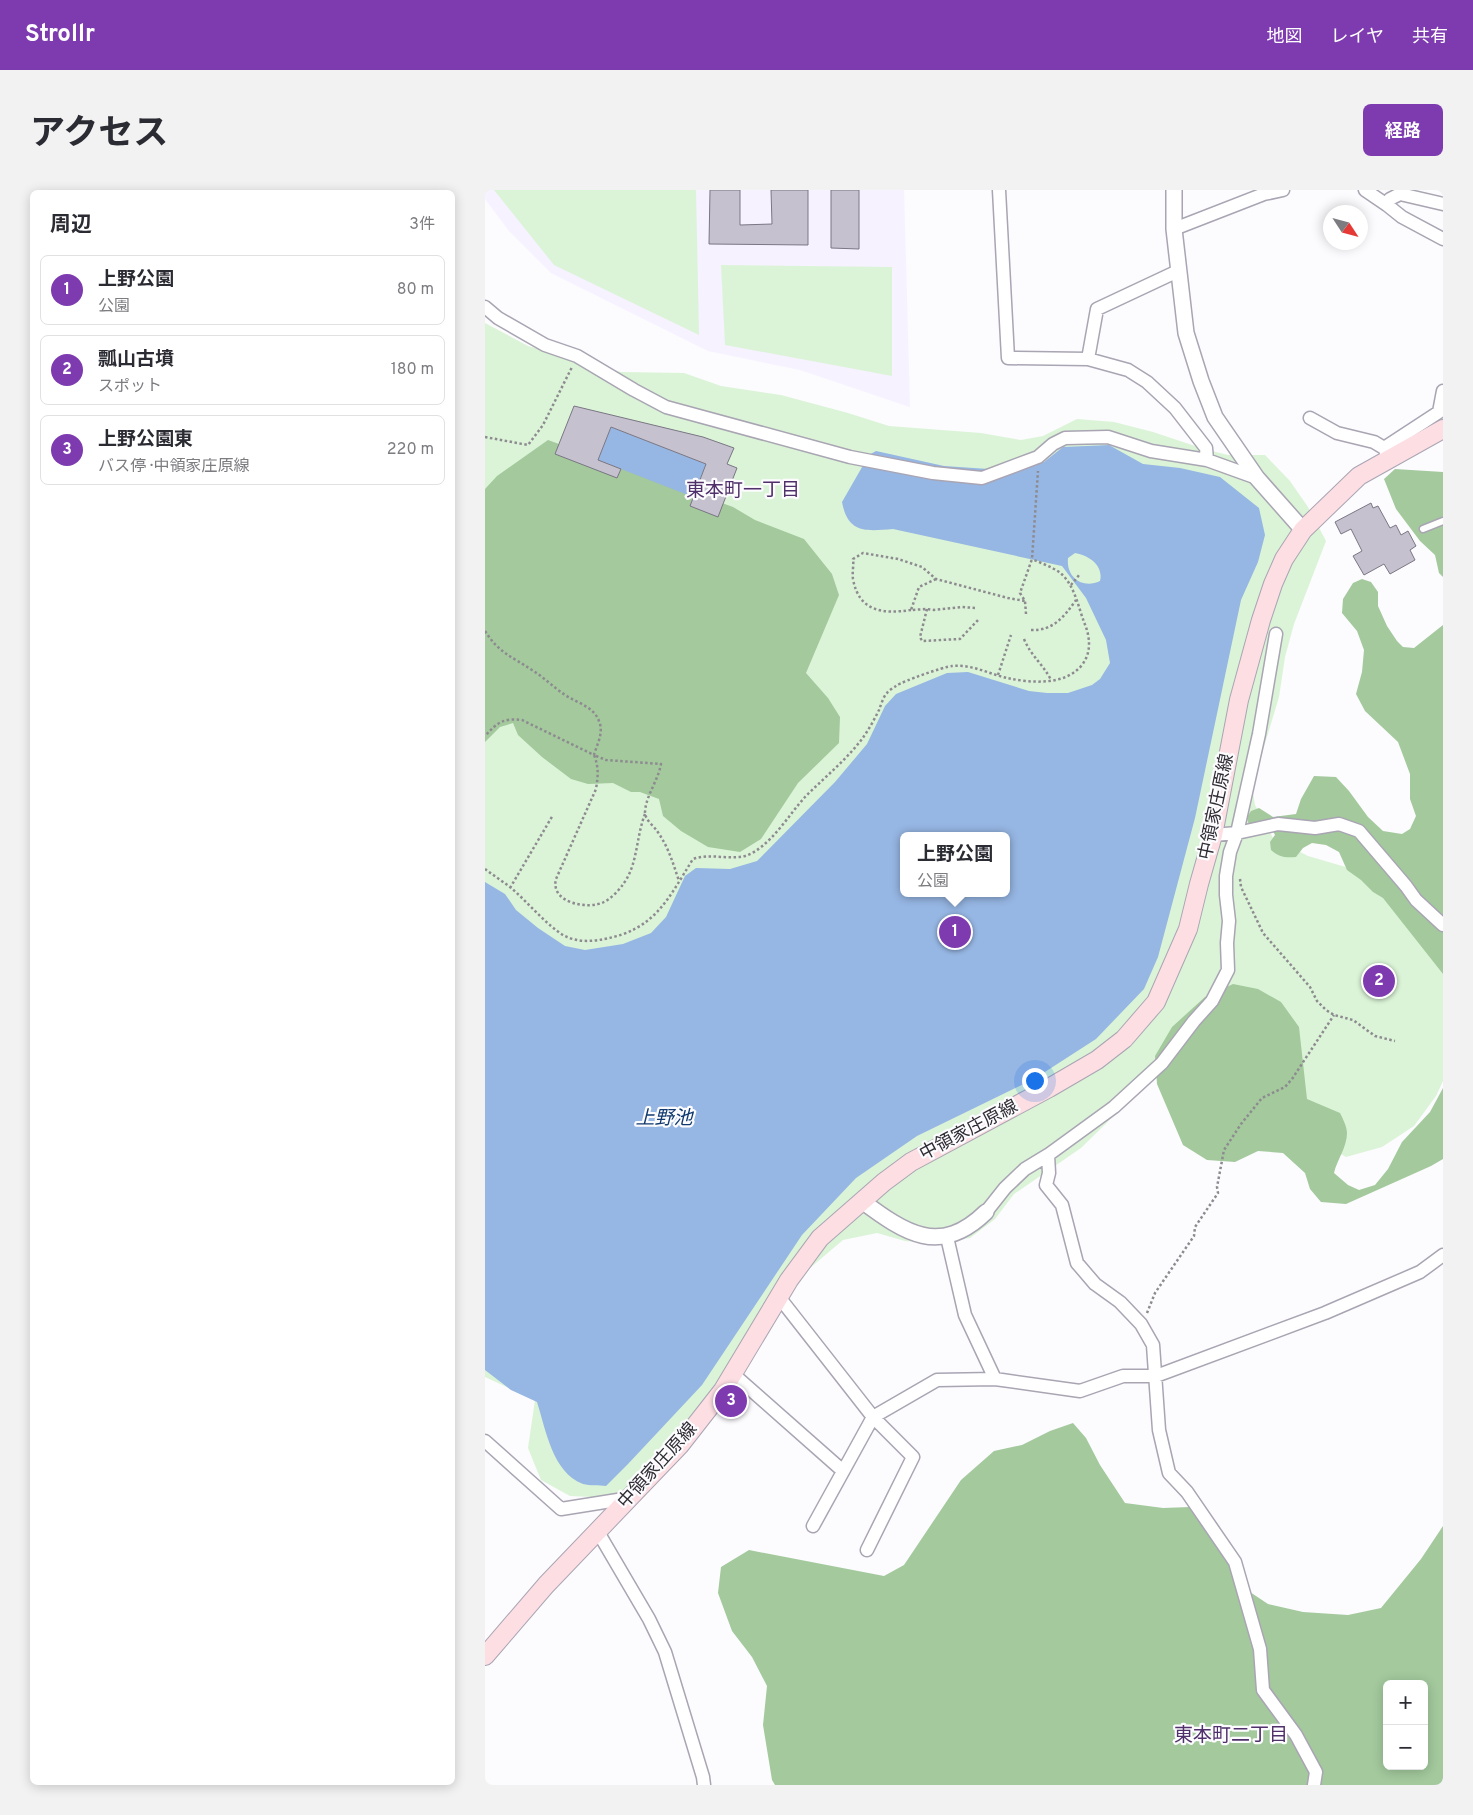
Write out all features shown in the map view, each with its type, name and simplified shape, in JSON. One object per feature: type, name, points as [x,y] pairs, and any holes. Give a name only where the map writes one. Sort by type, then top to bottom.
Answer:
[{"type":"main road","name":"中領家庄原線","points":[[485,1656],[546,1585],[680,1445],[723,1390],[789,1280],[820,1238],[911,1162],[1097,1060],[1124,1039],[1156,1002],[1188,929],[1213,835],[1239,700],[1261,620],[1273,584],[1284,560],[1303,530],[1359,476],[1386,454],[1443,429]]},
{"type":"street","points":[[999,190],[1007,358],[1088,359],[1128,370],[1147,382],[1175,408],[1206,448],[1207,460]]},
{"type":"street","points":[[1174,190],[1174,229],[1186,333],[1201,381],[1215,416],[1257,478],[1303,530]]},
{"type":"street","points":[[1174,229],[1264,194],[1283,190]]},
{"type":"street","points":[[1365,190],[1402,217],[1443,239]]},
{"type":"street","points":[[1387,205],[1390,199],[1400,194],[1443,204]]},
{"type":"street","points":[[1088,359],[1097,309],[1178,271]]},
{"type":"street","points":[[485,307],[498,318],[545,345],[577,356],[666,407],[850,457],[933,473],[982,478],[1038,457],[1053,444],[1065,438],[1108,437],[1151,451],[1207,460],[1257,478]]},
{"type":"street","points":[[1310,418],[1337,433],[1374,442],[1386,454],[1439,412],[1443,391]]},
{"type":"street","points":[[862,1201],[893,1223],[912,1232],[928,1236],[947,1236],[973,1225],[1005,1188],[1025,1169],[1049,1155],[1114,1107],[1144,1080],[1162,1063],[1193,1020],[1212,1001],[1228,970],[1227,943],[1229,920],[1225,895],[1226,876],[1230,852],[1237,833],[1259,734],[1276,634]]},
{"type":"street","points":[[1213,835],[1237,833],[1278,824],[1315,828],[1339,824],[1359,832],[1416,900],[1443,925]]},
{"type":"street","points":[[1049,1155],[1049,1173],[1046,1185],[1062,1205],[1077,1263],[1095,1284],[1120,1302],[1141,1324],[1153,1345],[1159,1430],[1169,1473],[1187,1492],[1235,1562],[1260,1649],[1263,1690],[1296,1735],[1316,1772],[1315,1785]]},
{"type":"street","points":[[947,1236],[965,1315],[995,1379]]},
{"type":"street","points":[[813,1526],[873,1418],[937,1380],[995,1379],[1080,1390],[1123,1376],[1156,1376],[1325,1313],[1420,1272],[1443,1255]]},
{"type":"street","points":[[779,1297],[873,1418],[913,1457],[867,1550]]},
{"type":"street","points":[[733,1374],[843,1472]]},
{"type":"street","points":[[485,1441],[561,1509],[631,1498]]},
{"type":"street","points":[[598,1532],[649,1619],[665,1652],[704,1785]]},
{"type":"lane","points":[[1423,529],[1443,521]]},
{"type":"path","points":[[485,436],[528,445],[543,426],[577,356]]},
{"type":"path","points":[[1026,614],[1025,602],[1020,592],[1033,558],[1038,457]]},
{"type":"path","points":[[975,608],[883,612],[865,604],[857,593],[853,578],[853,559],[863,553],[898,559],[922,567],[936,579],[1025,602]]},
{"type":"path","points":[[485,869],[510,888],[548,924],[565,936],[593,942],[627,933],[647,923],[658,912],[693,858],[701,856],[731,858],[758,850],[804,798],[850,754],[878,712],[887,692],[898,684],[952,666],[969,666],[998,675],[1030,681],[1061,679],[1073,674],[1086,660],[1089,646],[1088,633],[1071,585],[1060,573],[1033,558]]},
{"type":"path","points":[[1071,585],[1080,574]]},
{"type":"path","points":[[911,610],[919,586],[936,579]]},
{"type":"path","points":[[1031,630],[1051,627],[1060,620],[1076,600]]},
{"type":"path","points":[[927,609],[920,637],[922,641],[960,639],[979,619]]},
{"type":"path","points":[[485,631],[495,646],[533,670],[561,692],[588,708],[596,715],[600,723],[601,732],[594,755],[598,764],[599,776],[596,789],[554,886],[558,894],[574,904],[586,906],[604,902],[615,894],[623,885],[633,865],[641,824],[661,764],[606,760],[594,755],[522,720],[509,719],[501,721],[485,736]]},
{"type":"path","points":[[998,675],[1011,635]]},
{"type":"path","points":[[1024,639],[1029,651],[1044,666],[1051,680]]},
{"type":"path","points":[[645,814],[665,844],[679,881]]},
{"type":"path","points":[[510,888],[553,815]]},
{"type":"path","points":[[1240,878],[1241,886],[1263,933],[1302,977],[1322,1006],[1334,1015],[1353,1020],[1375,1036],[1395,1041]]},
{"type":"path","points":[[1141,1324],[1155,1292],[1194,1236],[1195,1227],[1218,1193],[1217,1187],[1224,1150],[1241,1124],[1262,1098],[1285,1088],[1334,1015]]},
{"type":"shaded area","points":[[485,190],[904,190],[910,407],[800,370],[708,351],[551,273],[509,231],[485,199]]},
{"type":"green space","points":[[494,190],[696,190],[699,335],[554,265]]},
{"type":"green space","points":[[721,265],[892,267],[892,376],[725,345]]},
{"type":"green space","points":[[485,323],[528,346],[621,372],[684,373],[721,386],[781,395],[889,426],[981,433],[1021,440],[1043,436],[1077,419],[1114,422],[1228,455],[1265,455],[1290,481],[1308,507],[1326,541],[1294,624],[1285,657],[1279,697],[1252,787],[1255,805],[1273,838],[1308,856],[1366,873],[1443,964],[1443,1081],[1436,1096],[1414,1126],[1382,1147],[1346,1157],[1319,1141],[1249,992],[1131,1099],[1081,1148],[1014,1194],[995,1219],[970,1238],[932,1243],[905,1241],[877,1233],[843,1240],[810,1268],[773,1315],[661,1468],[614,1498],[570,1496],[541,1480],[528,1448],[535,1400],[485,1377]]},
{"type":"green space","points":[[548,440],[733,507],[755,520],[804,539],[832,574],[839,595],[806,673],[828,698],[840,717],[839,743],[798,783],[761,839],[740,852],[708,847],[681,831],[663,816],[659,799],[640,792],[631,792],[613,783],[588,784],[571,779],[542,757],[518,735],[513,723],[500,727],[485,742],[485,489],[497,476]]},
{"type":"green space","points":[[1395,469],[1443,472],[1443,577],[1439,573],[1435,555],[1420,541],[1396,509],[1384,479]]},
{"type":"green space","points":[[1362,579],[1371,582],[1378,592],[1378,606],[1387,626],[1403,647],[1414,648],[1443,625],[1443,974],[1383,898],[1347,870],[1339,852],[1326,845],[1312,843],[1303,848],[1296,857],[1280,856],[1271,850],[1270,842],[1275,835],[1273,831],[1249,826],[1247,817],[1251,811],[1259,808],[1273,817],[1296,814],[1301,799],[1314,776],[1336,777],[1368,817],[1383,831],[1402,834],[1410,829],[1416,816],[1410,799],[1410,774],[1398,742],[1365,711],[1356,694],[1362,672],[1364,650],[1357,631],[1342,613],[1343,599],[1353,583]]},
{"type":"green space","points":[[1233,984],[1258,989],[1281,1002],[1299,1027],[1307,1099],[1340,1113],[1346,1126],[1345,1143],[1334,1173],[1348,1185],[1359,1190],[1375,1185],[1388,1169],[1402,1142],[1430,1112],[1443,1088],[1443,1159],[1346,1204],[1321,1202],[1310,1189],[1305,1173],[1283,1153],[1258,1151],[1235,1162],[1207,1160],[1183,1145],[1157,1084],[1155,1056],[1172,1027],[1205,997]]},
{"type":"green space","points":[[1073,1423],[1086,1438],[1100,1465],[1125,1503],[1163,1508],[1190,1507],[1243,1574],[1250,1592],[1268,1604],[1303,1612],[1348,1615],[1381,1608],[1421,1559],[1443,1526],[1443,1785],[775,1785],[772,1780],[763,1725],[767,1686],[752,1657],[732,1631],[718,1593],[721,1567],[749,1550],[884,1576],[904,1565],[961,1480],[994,1451],[1022,1445],[1050,1431]]},
{"type":"water","points":[[611,427],[706,464],[693,497],[598,460]]},
{"type":"water","name":"上野池","points":[[1109,445],[1143,464],[1180,468],[1220,477],[1259,508],[1265,535],[1258,562],[1241,600],[1195,818],[1158,957],[1144,989],[1096,1039],[1034,1079],[917,1136],[856,1178],[802,1235],[702,1385],[606,1486],[583,1484],[572,1478],[557,1460],[547,1437],[537,1402],[511,1390],[485,1370],[485,882],[505,894],[516,910],[565,946],[585,950],[623,944],[651,933],[666,917],[685,876],[696,868],[730,869],[757,861],[835,782],[867,744],[885,706],[896,694],[947,673],[968,672],[1029,691],[1047,693],[1068,693],[1092,685],[1100,679],[1110,663],[1106,640],[1086,598],[1062,566],[893,529],[867,530],[860,528],[849,520],[842,502],[869,455],[876,451],[944,466],[1019,471],[1044,462],[1063,447]],"holes":[[[1075,553],[1085,556],[1094,562],[1100,570],[1100,581],[1088,584],[1082,583],[1073,576],[1068,565],[1068,558]]]},
{"type":"building","points":[[710,190],[740,190],[740,225],[772,224],[771,190],[808,190],[808,245],[709,244]]},
{"type":"building","points":[[831,190],[859,190],[859,249],[831,248]]},
{"type":"building","points":[[574,406],[703,437],[734,448],[727,464],[737,468],[718,517],[690,506],[706,464],[611,427],[598,460],[621,469],[617,478],[555,454]]},
{"type":"building","points":[[1371,503],[1373,508],[1378,506],[1390,528],[1396,525],[1401,535],[1408,531],[1416,546],[1410,550],[1415,560],[1390,574],[1384,564],[1364,575],[1353,556],[1362,551],[1351,529],[1341,534],[1335,522]]},
{"type":"place","name":"上野公園","points":[[955,932]]},
{"type":"place","name":"瓢山古墳","points":[[1379,981]]},
{"type":"place","name":"上野公園東","points":[[731,1401]]},
{"type":"district","name":"東本町一丁目","points":[[743,491]]},
{"type":"district","name":"東本町二丁目","points":[[1231,1736]]}]
